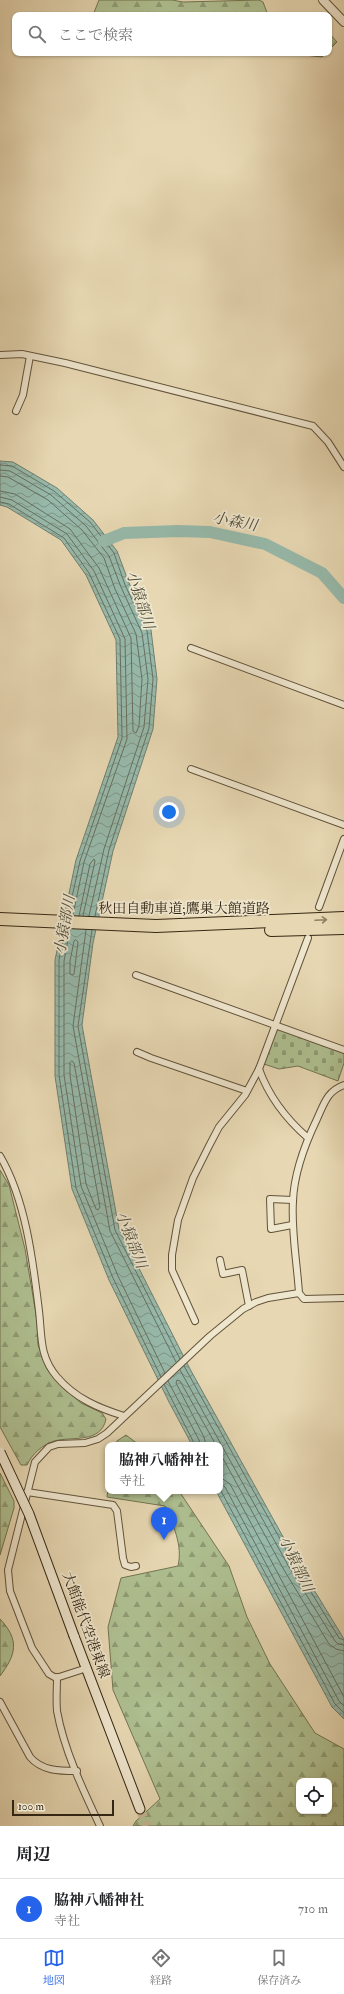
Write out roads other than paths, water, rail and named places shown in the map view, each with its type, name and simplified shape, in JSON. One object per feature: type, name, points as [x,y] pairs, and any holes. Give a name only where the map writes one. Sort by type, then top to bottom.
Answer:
[{"type":"highway","name":"秋田自動車道;鷹巣大館道路","points":[[156,929],[344,918]]},
{"type":"highway","name":"秋田自動車道;鷹巣大館道路","points":[[5,922],[232,932],[344,928]]},
{"type":"main road","name":"大館能代空港東線","points":[[0,1452],[28,1514],[140,1809]]},
{"type":"street","points":[[323,0],[344,22]]},
{"type":"street","points":[[0,356],[22,354],[65,363],[313,426],[328,442],[344,467]]},
{"type":"street","points":[[16,411],[23,396],[30,356]]},
{"type":"street","points":[[192,648],[344,705]]},
{"type":"street","points":[[191,769],[344,825]]},
{"type":"street","points":[[319,907],[344,839]]},
{"type":"street","points":[[194,1321],[172,1270],[172,1255],[178,1220],[193,1178],[219,1127],[247,1091],[259,1069],[308,938]]},
{"type":"street","points":[[136,975],[344,1050]]},
{"type":"street","points":[[137,1052],[247,1091]]},
{"type":"street","points":[[259,1069],[265,1086],[278,1107],[290,1122],[308,1138]]},
{"type":"street","points":[[344,1085],[330,1092],[302,1154],[293,1200],[292,1225],[299,1293],[304,1300],[344,1298]]},
{"type":"street","points":[[1,1158],[12,1180],[25,1226],[39,1313],[41,1344],[47,1360],[56,1376],[86,1402],[124,1416]]},
{"type":"street","points":[[292,1225],[271,1229],[270,1199],[293,1200]]},
{"type":"street","points":[[220,1260],[223,1274],[242,1270],[249,1306]]},
{"type":"street","points":[[87,1668],[57,1677],[49,1674],[32,1648],[10,1591],[8,1570],[35,1462],[49,1447],[58,1444],[85,1443],[98,1439],[210,1336],[249,1306],[268,1298],[299,1293]]},
{"type":"street","points":[[28,1492],[114,1505],[117,1511],[125,1565],[130,1567],[136,1566]]},
{"type":"street","points":[[57,1677],[56,1695],[58,1712],[76,1771],[100,1826]]},
{"type":"street","points":[[0,1702],[30,1757],[36,1764],[45,1769],[76,1771]]},
{"type":"water","name":"小猿部川","points":[[0,461],[13,462],[57,488],[93,520],[117,551],[129,583],[151,630],[157,679],[153,729],[113,851],[93,943],[82,1025],[119,1229],[190,1369],[297,1562],[344,1639],[344,1719],[332,1707],[218,1494],[223,1494],[223,1442],[190,1442],[109,1280],[72,1189],[55,1076],[55,960],[76,860],[118,737],[116,640],[86,575],[61,540],[7,507],[0,505]]},
{"type":"waterway","name":"小森川","points":[[104,541],[124,533],[178,531],[210,532],[265,544],[322,573],[344,598]]},
{"type":"tunnel","points":[[140,1809],[147,1826]]},
{"type":"place","name":"脇神八幡神社","points":[[164,1540]]}]
